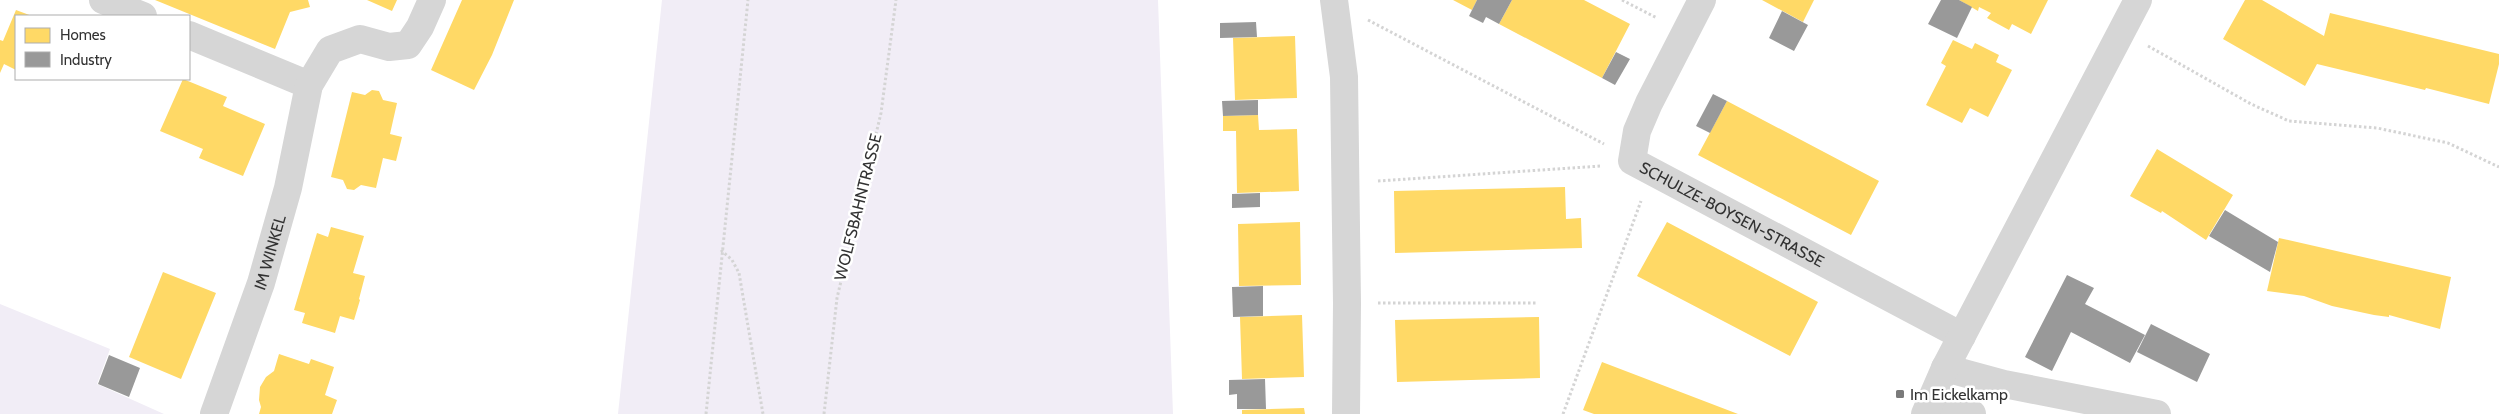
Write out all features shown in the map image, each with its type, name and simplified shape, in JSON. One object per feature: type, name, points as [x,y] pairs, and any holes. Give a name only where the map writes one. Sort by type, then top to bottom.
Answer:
[{"type":"street","points":[[103,0],[140,15]]},
{"type":"street","name":"IM WINKEL","points":[[214,414],[261,283],[288,188],[309,85],[330,50],[360,39],[389,47],[408,45],[420,27],[432,0]]},
{"type":"street","name":"SCHULZE-BOYSEN-STRASSE","points":[[1702,0],[1637,132],[1632,161],[1962,336]]},
{"type":"street","points":[[1972,414],[1928,407],[1945,368],[2138,0]]},
{"type":"street","points":[[1334,1],[1344,77],[1347,303],[1346,414]]},
{"type":"street","points":[[190,35],[309,85]]},
{"type":"street","points":[[1945,368],[2004,384],[2144,413]]},
{"type":"path","points":[[706,414],[721,250],[748,0]]},
{"type":"path","name":"WOLFSBAHNTRASSE","points":[[824,414],[836,298],[881,113],[896,0]]},
{"type":"path","points":[[1622,0],[1685,32]]},
{"type":"path","points":[[1334,1],[1596,139],[1632,161],[1641,201],[1563,414]]},
{"type":"path","points":[[2121,31],[2251,104],[2289,121],[2377,128],[2448,143],[2499,167]]},
{"type":"path","points":[[1345,183],[1584,169],[1632,161]]},
{"type":"path","points":[[721,250],[732,260],[739,274],[763,414]]},
{"type":"path","points":[[1347,303],[1538,303]]},
{"type":"shaded area","points":[[662,0],[1158,0],[1173,414],[618,414]]},
{"type":"shaded area","points":[[0,304],[110,349],[97,384],[164,414],[0,414]]},
{"type":"building: Homes","points":[[155,0],[308,0],[310,7],[290,12],[275,49]]},
{"type":"building: Homes","points":[[367,0],[397,0],[392,11]]},
{"type":"building: Homes","points":[[462,0],[514,0],[492,55],[474,90],[431,70]]},
{"type":"building: Homes","points":[[1453,0],[1477,0],[1472,10]]},
{"type":"building: Homes","points":[[1512,0],[1584,0],[1630,24],[1602,78],[1499,24]]},
{"type":"building: Homes","points":[[1762,0],[1814,0],[1803,22]]},
{"type":"building: Homes","points":[[1959,0],[2048,0],[2031,34],[2012,24],[2009,30],[1987,18],[1991,13],[1979,7],[1978,11]]},
{"type":"building: Homes","points":[[2245,0],[2262,0],[2324,36],[2330,13],[2499,54],[2499,64],[2489,104],[2317,64],[2305,86],[2223,39]]},
{"type":"building: Homes","points":[[16,10],[29,15],[15,15],[15,70],[4,64],[0,73],[0,40],[3,41]]},
{"type":"building: Homes","points":[[1295,36],[1297,98],[1235,100],[1233,38]]},
{"type":"building: Homes","points":[[1953,40],[1972,49],[1975,43],[1999,55],[1996,62],[2012,70],[1988,117],[1970,108],[1962,123],[1926,105],[1946,66],[1941,63]]},
{"type":"building: Homes","points":[[183,80],[227,97],[223,106],[265,124],[243,176],[199,158],[203,149],[160,131]]},
{"type":"building: Homes","points":[[372,90],[379,91],[383,100],[397,103],[390,134],[402,137],[396,161],[383,158],[376,188],[361,185],[354,190],[347,189],[343,180],[331,177],[352,92],[365,95]]},
{"type":"building: Homes","points":[[1727,101],[1879,181],[1851,235],[1698,155]]},
{"type":"building: Homes","points":[[1258,115],[1259,130],[1297,129],[1299,191],[1237,193],[1236,131],[1223,131],[1223,116]]},
{"type":"building: Homes","points":[[2157,149],[2233,195],[2206,240],[2162,211],[2161,213],[2130,196]]},
{"type":"building: Homes","points":[[1565,187],[1566,219],[1581,218],[1582,248],[1395,253],[1394,191]]},
{"type":"building: Homes","points":[[1300,222],[1301,285],[1239,286],[1238,224]]},
{"type":"building: Homes","points":[[1667,222],[1818,302],[1790,356],[1637,276]]},
{"type":"building: Homes","points":[[331,227],[364,236],[353,273],[365,276],[360,300],[354,320],[340,316],[335,333],[302,323],[305,313],[294,310],[317,233],[328,237]]},
{"type":"building: Homes","points":[[2279,238],[2451,277],[2440,329],[2389,315],[2389,317],[2374,315],[2332,306],[2304,296],[2267,291]]},
{"type":"building: Homes","points":[[163,272],[216,293],[181,379],[129,357]]},
{"type":"building: Homes","points":[[1302,315],[1304,377],[1242,379],[1240,317]]},
{"type":"building: Homes","points":[[1539,317],[1540,378],[1397,382],[1395,320]]},
{"type":"building: Homes","points":[[279,354],[309,364],[311,359],[334,367],[325,395],[337,400],[332,414],[259,414],[261,407],[259,400],[260,387],[266,377],[274,371]]},
{"type":"building: Homes","points":[[1602,362],[1738,414],[1594,414],[1583,410]]},
{"type":"building: Homes","points":[[1304,408],[1305,414],[1242,414],[1242,410]]},
{"type":"building: Industry","points":[[1477,0],[1512,0],[1499,24],[1486,17],[1483,23],[1469,16]]},
{"type":"building: Industry","points":[[1941,0],[1959,0],[1972,7],[1957,38],[1928,24]]},
{"type":"building: Industry","points":[[1782,11],[1808,25],[1794,51],[1769,38]]},
{"type":"building: Industry","points":[[1256,22],[1257,37],[1220,38],[1220,23]]},
{"type":"building: Industry","points":[[1616,52],[1630,59],[1615,85],[1602,78]]},
{"type":"building: Industry","points":[[1713,94],[1727,101],[1710,133],[1696,126]]},
{"type":"building: Industry","points":[[1258,100],[1258,115],[1223,116],[1222,101]]},
{"type":"building: Industry","points":[[1260,193],[1260,207],[1232,208],[1232,194]]},
{"type":"building: Industry","points":[[2225,210],[2278,242],[2270,272],[2209,236]]},
{"type":"building: Industry","points":[[2067,275],[2094,288],[2085,304],[2145,335],[2130,363],[2071,332],[2052,371],[2025,357]]},
{"type":"building: Industry","points":[[1263,286],[1263,316],[1233,317],[1232,287]]},
{"type":"building: Industry","points":[[2151,324],[2210,354],[2197,382],[2137,352]]},
{"type":"building: Industry","points":[[109,355],[140,368],[129,397],[98,384]]},
{"type":"building: Industry","points":[[1265,379],[1266,409],[1237,409],[1237,394],[1229,395],[1229,380]]},
{"type":"place","name":"Im Eickelkamp","points":[[1900,394]]}]
